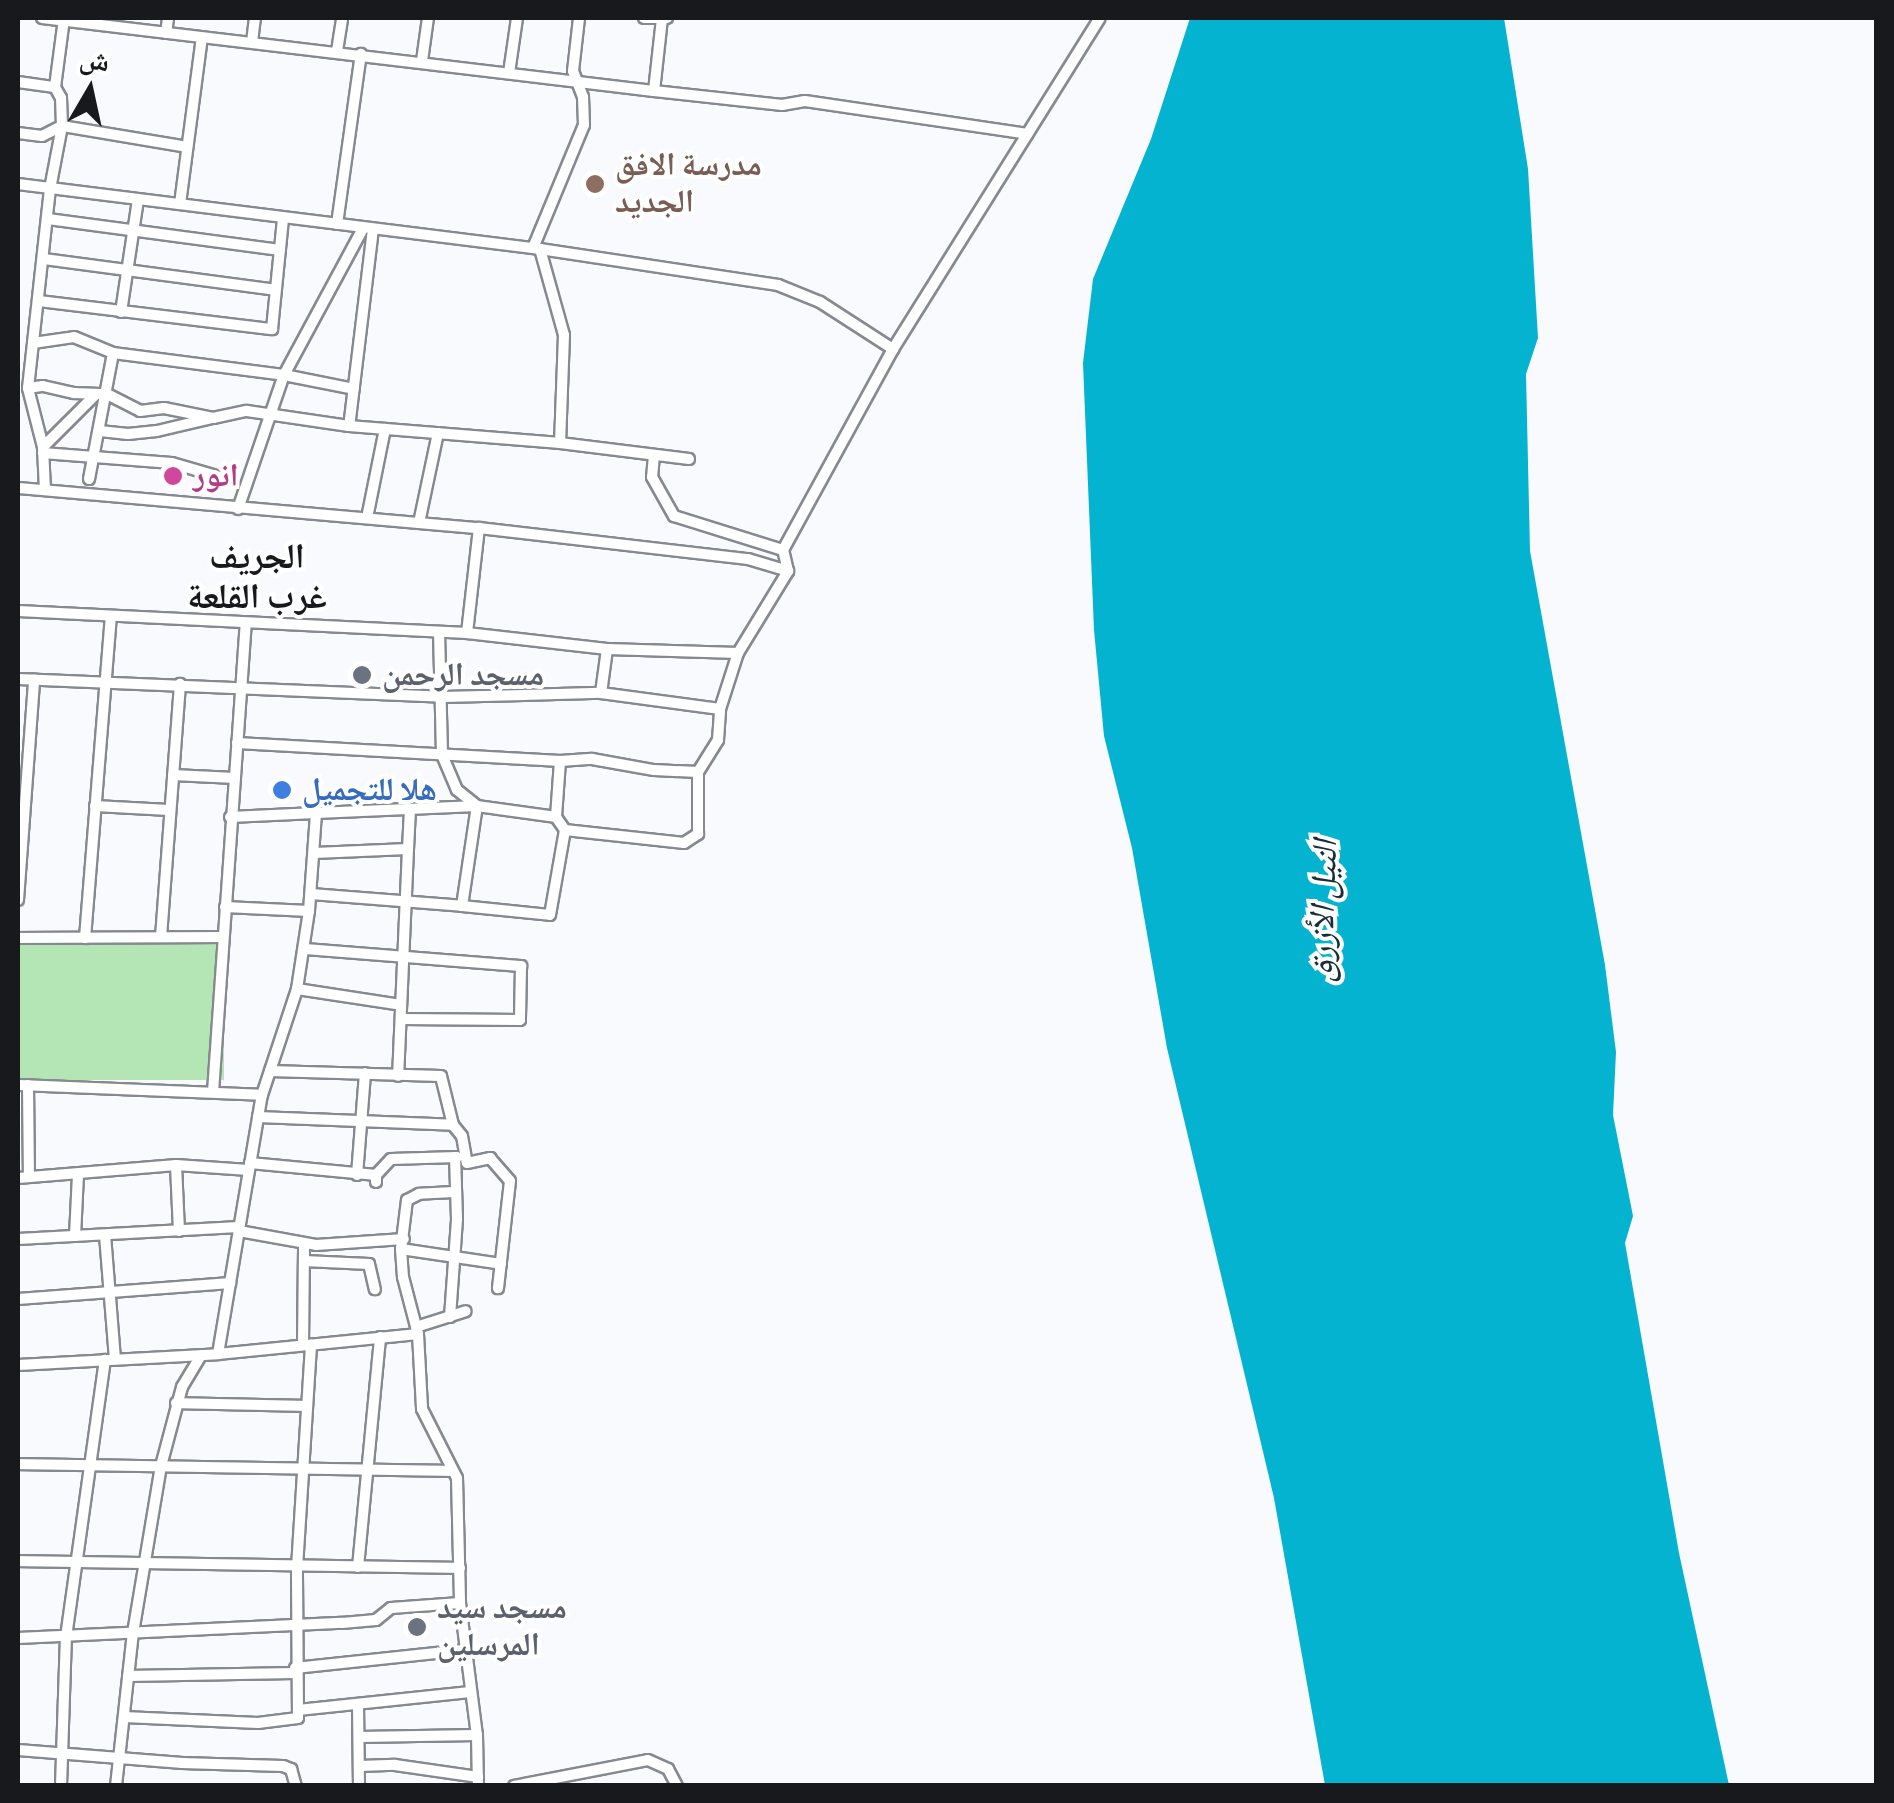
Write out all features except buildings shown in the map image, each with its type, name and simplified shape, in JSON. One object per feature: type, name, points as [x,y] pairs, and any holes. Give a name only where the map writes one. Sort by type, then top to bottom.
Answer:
[{"type":"street","points":[[42,18],[82,19],[202,38],[654,91],[782,105],[805,102],[1028,134]]},
{"type":"street","points":[[166,32],[168,18]]},
{"type":"street","points":[[252,42],[255,18]]},
{"type":"street","points":[[337,51],[342,18]]},
{"type":"street","points":[[422,61],[428,18]]},
{"type":"street","points":[[509,73],[517,18]]},
{"type":"street","points":[[560,443],[564,335],[537,249],[584,125],[583,97],[574,80],[578,18]]},
{"type":"street","points":[[644,18],[664,18],[654,91]]},
{"type":"street","points":[[565,830],[684,843],[698,834],[698,772],[718,740],[720,709],[738,652],[788,570],[783,550],[893,350],[1096,19]]},
{"type":"street","points":[[45,490],[43,450],[28,388],[50,189],[62,126],[61,98],[55,87],[64,20]]},
{"type":"street","points":[[180,204],[202,38]]},
{"type":"street","points":[[337,224],[362,54]]},
{"type":"street","points":[[18,82],[55,87]]},
{"type":"street","points":[[18,132],[42,136],[62,126],[187,146]]},
{"type":"street","points":[[18,184],[537,249],[778,284],[820,302],[893,350]]},
{"type":"street","points":[[122,312],[138,199]]},
{"type":"street","points":[[38,300],[272,329],[283,218]]},
{"type":"street","points":[[48,219],[280,250]]},
{"type":"street","points":[[238,509],[284,375],[368,228]]},
{"type":"street","points":[[349,426],[368,228]]},
{"type":"street","points":[[44,259],[275,290]]},
{"type":"street","points":[[34,343],[74,337],[113,353],[284,375],[354,389]]},
{"type":"street","points":[[89,480],[100,430],[102,394],[113,353]]},
{"type":"street","points":[[28,388],[43,386],[102,394],[140,411],[164,408],[214,418]]},
{"type":"street","points":[[43,450],[102,394]]},
{"type":"street","points":[[100,430],[128,434],[247,410],[349,426],[560,443],[690,460]]},
{"type":"street","points":[[367,518],[385,429]]},
{"type":"street","points":[[418,522],[438,433]]},
{"type":"street","points":[[43,450],[172,463],[230,480]]},
{"type":"street","points":[[654,455],[652,477],[674,516],[783,550]]},
{"type":"street","points":[[18,488],[479,528],[748,559],[788,570]]},
{"type":"street","points":[[467,632],[479,528]]},
{"type":"street","points":[[18,612],[467,632],[606,649],[738,652]]},
{"type":"street","points":[[85,938],[110,616]]},
{"type":"street","points":[[212,1092],[246,624]]},
{"type":"street","points":[[439,632],[444,697],[442,754],[457,790],[476,806]]},
{"type":"street","points":[[601,693],[606,649]]},
{"type":"street","points":[[18,679],[444,697],[601,693],[720,709]]},
{"type":"street","points":[[18,900],[22,768],[34,680]]},
{"type":"street","points":[[161,937],[180,684]]},
{"type":"street","points":[[237,743],[560,762],[592,759],[654,770],[698,772]]},
{"type":"street","points":[[311,894],[550,915],[565,830],[556,816],[560,762]]},
{"type":"street","points":[[173,775],[234,778]]},
{"type":"street","points":[[95,806],[169,810]]},
{"type":"street","points":[[462,906],[476,806]]},
{"type":"street","points":[[230,817],[476,806],[556,816]]},
{"type":"street","points":[[398,1076],[410,809]]},
{"type":"street","points":[[218,1354],[262,1095],[298,989],[311,894],[316,813]]},
{"type":"street","points":[[314,853],[408,849]]},
{"type":"street","points":[[226,906],[309,911]]},
{"type":"street","points":[[18,938],[223,937]]},
{"type":"street","points":[[304,949],[518,964],[523,1017],[516,1021],[402,1019]]},
{"type":"street","points":[[298,989],[402,1005]]},
{"type":"street","points":[[270,1071],[444,1077],[453,1125],[462,1136],[454,1192],[450,1317]]},
{"type":"street","points":[[357,1174],[365,1073]]},
{"type":"street","points":[[262,1095],[23,1085],[23,1178],[176,1166],[250,1166],[357,1174],[376,1179],[391,1159],[459,1157],[470,1164],[490,1158],[510,1181],[498,1288]]},
{"type":"street","points":[[258,1117],[453,1125]]},
{"type":"street","points":[[176,1166],[179,1230]]},
{"type":"street","points":[[76,1236],[78,1175]]},
{"type":"street","points":[[359,1766],[395,1764],[478,1782],[477,1735],[460,1603],[457,1478],[422,1409],[417,1330],[403,1277],[407,1200],[419,1194],[454,1192]]},
{"type":"street","points":[[18,1240],[239,1229],[304,1244],[403,1244],[501,1264]]},
{"type":"street","points":[[62,1786],[66,1636],[110,1360],[105,1234]]},
{"type":"street","points":[[124,1717],[258,1723],[295,1720],[307,1345],[304,1244]]},
{"type":"street","points":[[304,1261],[369,1264],[374,1289]]},
{"type":"street","points":[[18,1299],[230,1282]]},
{"type":"street","points":[[18,1364],[218,1354],[380,1337],[417,1330],[466,1311]]},
{"type":"street","points":[[358,1567],[380,1337]]},
{"type":"street","points":[[116,1786],[142,1566],[161,1466],[176,1404],[201,1354]]},
{"type":"street","points":[[176,1404],[304,1406]]},
{"type":"street","points":[[18,1464],[452,1471]]},
{"type":"street","points":[[18,1561],[142,1566],[460,1568]]},
{"type":"street","points":[[18,1638],[362,1622],[376,1620],[391,1608],[460,1603]]},
{"type":"street","points":[[128,1676],[294,1671],[464,1650]]},
{"type":"street","points":[[298,1710],[470,1692]]},
{"type":"street","points":[[358,1704],[360,1786]]},
{"type":"street","points":[[359,1737],[477,1735]]},
{"type":"street","points":[[18,1750],[182,1764],[283,1766],[290,1769],[296,1786]]},
{"type":"street","points":[[514,1786],[648,1760],[668,1769],[677,1786]]},
{"type":"green space","points":[[18,943],[224,943],[224,1080],[18,1080]]},
{"type":"water","name":"النيل الأزرق","points":[[1190,18],[1504,18],[1528,169],[1538,338],[1526,374],[1530,551],[1605,965],[1616,1052],[1613,1115],[1633,1216],[1625,1243],[1679,1553],[1729,1785],[1325,1785],[1274,1498],[1167,1048],[1132,848],[1104,736],[1094,630],[1083,363],[1093,279],[1151,139]]},
{"type":"place","name":"مدرسة الافق الجديد","points":[[595,184]]},
{"type":"place","name":"انور","points":[[173,476]]},
{"type":"place","name":"مسجد الرحمن","points":[[362,675]]},
{"type":"place","name":"هلا للتجميل","points":[[282,790]]},
{"type":"place","name":"مسجد سيد المرسلين","points":[[417,1627]]},
{"type":"district","name":"الجريف غرب القلعة","points":[[257,577]]}]
